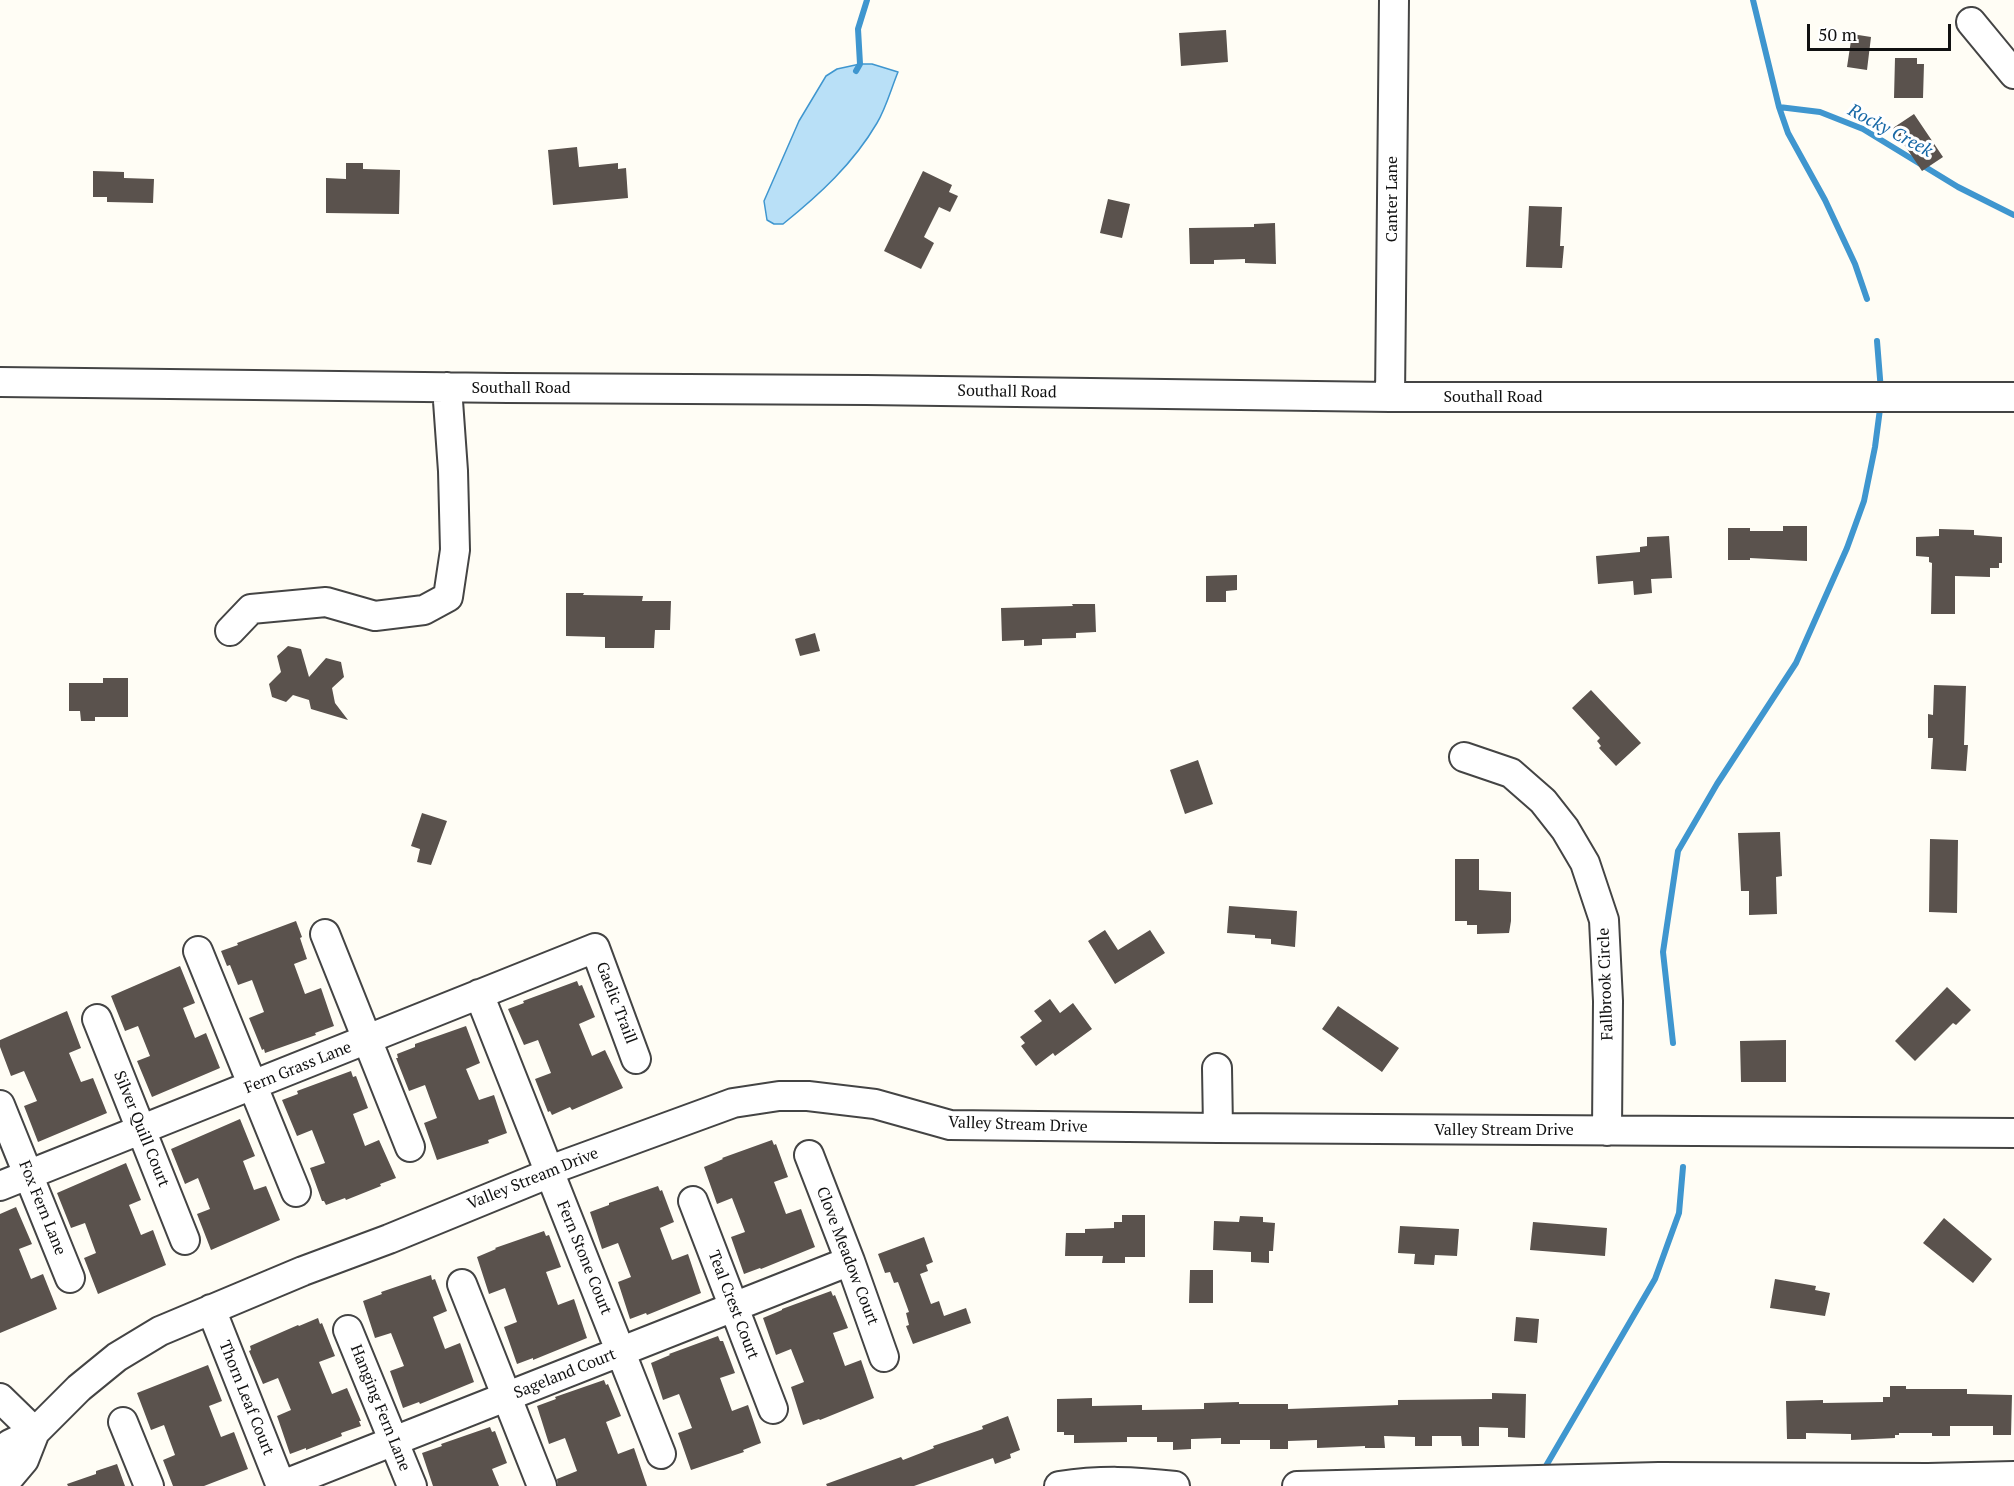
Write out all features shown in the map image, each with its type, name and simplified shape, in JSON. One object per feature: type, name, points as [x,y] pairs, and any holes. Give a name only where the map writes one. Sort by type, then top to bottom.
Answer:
[{"type":"street","name":"Canter Lane","points":[[1390,397],[1394,0]]},
{"type":"street","points":[[1971,21],[2014,74]]},
{"type":"street","name":"Southall Road","points":[[0,382],[1390,397],[2014,397]]},
{"type":"street","points":[[230,631],[251,609],[326,602],[375,616],[424,610],[448,597],[455,550],[453,471],[447,387]]},
{"type":"street","name":"Fallbrook Circle","points":[[1464,757],[1511,772],[1543,801],[1585,863],[1604,920],[1608,1001],[1607,1131]]},
{"type":"street","points":[[326,934],[410,1147]]},
{"type":"street","name":"Fern Grass Lane","points":[[0,1186],[595,948]]},
{"type":"street","name":"Gaelic Traill","points":[[595,948],[636,1059]]},
{"type":"street","points":[[198,951],[296,1192]]},
{"type":"street","name":"Fern Stone Court","points":[[479,994],[661,1454]]},
{"type":"street","name":"Silver Quill Court","points":[[97,1019],[185,1240]]},
{"type":"street","points":[[1217,1068],[1218,1128]]},
{"type":"street","name":"Valley Stream Drive","points":[[0,1453],[9,1444],[35,1432],[79,1388],[117,1358],[160,1331],[550,1173],[564,1165],[733,1102],[779,1096],[808,1096],[875,1104],[950,1125],[2014,1133]]},
{"type":"street","name":"Fox Fern Lane","points":[[0,1105],[70,1278]]},
{"type":"street","name":"Clove Meadow Court","points":[[809,1155],[884,1357]]},
{"type":"street","name":"Teal Crest Court","points":[[693,1201],[773,1409]]},
{"type":"street","name":"Sageland Court","points":[[280,1486],[850,1261]]},
{"type":"street","points":[[462,1284],[542,1486]]},
{"type":"street","name":"Thorn Leaf Court","points":[[211,1309],[280,1486]]},
{"type":"street","name":"Hanging Fern Lane","points":[[348,1330],[412,1486]]},
{"type":"street","points":[[0,1398],[35,1432]]},
{"type":"street","points":[[123,1422],[149,1486]]},
{"type":"street","name":"Valley Stream Drive","points":[[2,1486],[24,1460],[35,1432]]},
{"type":"street","points":[[1297,1486],[1532,1482],[1659,1477],[1928,1482],[2014,1476]]},
{"type":"street","points":[[1059,1486],[1092,1481],[1142,1482],[1176,1486]]},
{"type":"water","points":[[872,64],[898,72],[880,117],[868,138],[834,178],[783,224],[774,224],[767,220],[764,201],[799,121],[826,76],[837,69]]},
{"type":"building","points":[[1226,30],[1228,62],[1181,66],[1179,33]]},
{"type":"building","points":[[1852,34],[1871,37],[1867,70],[1847,67]]},
{"type":"building","points":[[1895,58],[1917,58],[1917,64],[1924,64],[1923,98],[1894,98]]},
{"type":"building","points":[[1914,114],[1943,157],[1922,171],[1893,128]]},
{"type":"building","points":[[577,147],[579,167],[618,163],[618,169],[626,168],[628,198],[553,205],[548,150]]},
{"type":"building","points":[[346,163],[363,163],[363,169],[400,170],[399,214],[326,213],[326,178],[346,179]]},
{"type":"building","points":[[93,171],[124,172],[124,178],[154,179],[153,203],[107,202],[107,197],[93,197]]},
{"type":"building","points":[[923,171],[952,185],[949,192],[958,196],[950,212],[939,207],[924,237],[934,243],[921,269],[884,251]]},
{"type":"building","points":[[1108,199],[1130,204],[1122,238],[1100,233]]},
{"type":"building","points":[[1529,206],[1562,207],[1560,246],[1564,246],[1562,268],[1526,267]]},
{"type":"building","points":[[1275,223],[1276,264],[1245,263],[1245,259],[1214,260],[1214,264],[1190,264],[1189,228],[1254,227],[1254,224]]},
{"type":"building","points":[[1783,526],[1807,526],[1807,561],[1750,558],[1750,560],[1728,560],[1728,528],[1783,531]]},
{"type":"building","points":[[1939,529],[1974,530],[1974,535],[2002,537],[2002,563],[1999,563],[1999,568],[1990,568],[1990,577],[1955,576],[1955,614],[1931,614],[1932,563],[1929,562],[1929,557],[1916,556],[1916,537],[1939,536]]},
{"type":"building","points":[[1669,536],[1672,578],[1651,579],[1652,593],[1634,595],[1633,581],[1598,584],[1596,556],[1640,552],[1640,547],[1647,546],[1647,537]]},
{"type":"building","points":[[1237,575],[1237,590],[1226,591],[1226,602],[1206,602],[1206,576]]},
{"type":"building","points":[[566,593],[643,596],[642,601],[671,601],[670,630],[655,630],[654,648],[605,648],[605,637],[566,636]]},
{"type":"building","points":[[1072,604],[1095,604],[1096,632],[1076,633],[1076,638],[1042,639],[1042,645],[1024,646],[1024,640],[1002,641],[1001,608],[1073,606]]},
{"type":"building","points":[[815,633],[820,651],[800,656],[795,639]]},
{"type":"building","points":[[288,646],[301,649],[309,677],[326,658],[341,662],[344,677],[332,688],[335,703],[348,720],[311,709],[309,700],[293,695],[286,702],[272,697],[269,684],[281,672],[277,656]]},
{"type":"building","points":[[103,678],[128,678],[128,717],[95,717],[95,721],[81,721],[80,711],[69,711],[69,683],[103,683]]},
{"type":"building","points":[[1934,685],[1966,686],[1964,745],[1968,745],[1966,771],[1931,769],[1933,738],[1928,738],[1928,714],[1933,715]]},
{"type":"building","points":[[1591,690],[1641,743],[1616,766],[1599,748],[1601,746],[1597,741],[1600,738],[1572,708]]},
{"type":"building","points":[[1198,760],[1213,804],[1185,814],[1170,770]]},
{"type":"building","points":[[422,813],[447,821],[431,865],[417,862],[420,849],[411,846]]},
{"type":"building","points":[[1780,832],[1782,876],[1776,877],[1777,914],[1749,915],[1749,891],[1741,891],[1738,833]]},
{"type":"building","points":[[1930,839],[1958,840],[1957,913],[1929,912]]},
{"type":"building","points":[[1455,859],[1479,859],[1479,890],[1511,892],[1509,933],[1477,934],[1477,925],[1467,925],[1467,921],[1455,921]]},
{"type":"building","points":[[1229,906],[1297,911],[1295,947],[1271,944],[1271,939],[1255,938],[1255,935],[1227,933]]},
{"type":"building","points":[[296,921],[307,959],[294,964],[305,994],[321,988],[334,1026],[315,1033],[316,1035],[265,1053],[249,1018],[264,1012],[252,980],[238,985],[221,951]]},
{"type":"building","points":[[1105,930],[1118,950],[1150,930],[1165,953],[1115,984],[1088,941]]},
{"type":"building","points":[[180,966],[195,1003],[183,1008],[195,1038],[206,1033],[220,1068],[152,1097],[137,1061],[150,1056],[138,1026],[125,1031],[111,996]]},
{"type":"building","points":[[577,981],[579,986],[582,985],[595,1017],[579,1024],[592,1056],[605,1050],[623,1088],[572,1110],[570,1107],[552,1115],[550,1111],[548,1112],[535,1079],[551,1073],[538,1040],[524,1045],[508,1009]]},
{"type":"building","points":[[1947,987],[1971,1010],[1956,1025],[1953,1023],[1915,1061],[1895,1041]]},
{"type":"building","points":[[1050,999],[1060,1013],[1073,1003],[1092,1029],[1055,1056],[1053,1053],[1036,1066],[1021,1046],[1025,1043],[1020,1037],[1042,1021],[1034,1011]]},
{"type":"building","points":[[1338,1006],[1399,1048],[1382,1072],[1322,1029]]},
{"type":"building","points":[[67,1011],[81,1048],[69,1053],[81,1082],[93,1078],[107,1113],[38,1142],[24,1106],[37,1101],[24,1071],[11,1076],[0,1047],[0,1040]]},
{"type":"building","points":[[466,1026],[480,1063],[466,1069],[479,1100],[494,1095],[507,1133],[488,1140],[489,1143],[437,1160],[424,1123],[437,1118],[425,1085],[409,1091],[396,1058],[398,1058],[397,1054],[415,1047],[415,1044]]},
{"type":"building","points":[[1786,1040],[1786,1082],[1741,1082],[1740,1041]]},
{"type":"building","points":[[351,1071],[353,1077],[356,1076],[368,1108],[353,1114],[365,1146],[379,1140],[396,1178],[346,1200],[345,1198],[326,1205],[322,1201],[310,1168],[325,1163],[312,1130],[297,1136],[282,1100],[298,1094],[297,1091]]},
{"type":"building","points":[[240,1119],[255,1156],[243,1161],[254,1190],[266,1186],[280,1220],[211,1250],[197,1214],[210,1209],[198,1178],[185,1184],[171,1149]]},
{"type":"building","points":[[772,1140],[774,1145],[776,1144],[788,1177],[774,1182],[786,1214],[801,1209],[815,1247],[744,1274],[731,1237],[745,1232],[732,1198],[717,1204],[704,1167]]},
{"type":"building","points":[[126,1163],[141,1200],[129,1205],[141,1235],[153,1230],[166,1265],[98,1294],[84,1258],[96,1253],[85,1223],[71,1228],[57,1193]]},
{"type":"building","points":[[658,1186],[660,1191],[662,1190],[674,1222],[660,1228],[672,1260],[688,1254],[701,1293],[647,1315],[646,1313],[630,1319],[618,1282],[631,1277],[618,1243],[602,1249],[590,1212]]},
{"type":"building","points":[[16,1207],[32,1244],[19,1249],[31,1279],[43,1274],[57,1309],[0,1333],[0,1214]]},
{"type":"building","points":[[1122,1215],[1145,1215],[1145,1257],[1125,1257],[1125,1263],[1102,1263],[1103,1256],[1065,1256],[1066,1233],[1085,1233],[1085,1229],[1114,1228],[1114,1222],[1122,1222]]},
{"type":"building","points":[[1240,1216],[1263,1217],[1263,1222],[1275,1223],[1273,1251],[1269,1251],[1269,1263],[1251,1262],[1251,1252],[1213,1250],[1214,1221],[1239,1222]]},
{"type":"building","points":[[1944,1218],[1992,1259],[1973,1283],[1923,1243]]},
{"type":"building","points":[[1533,1222],[1607,1228],[1605,1256],[1530,1250]]},
{"type":"building","points":[[1400,1226],[1459,1229],[1457,1256],[1435,1255],[1434,1265],[1414,1264],[1415,1254],[1398,1253]]},
{"type":"building","points":[[544,1231],[546,1236],[549,1235],[561,1267],[546,1272],[558,1305],[574,1299],[587,1338],[533,1360],[533,1358],[517,1364],[504,1327],[517,1322],[505,1288],[489,1294],[477,1257],[495,1248]]},
{"type":"building","points":[[924,1237],[933,1262],[926,1265],[928,1271],[920,1274],[931,1304],[939,1301],[944,1316],[966,1308],[971,1323],[913,1344],[906,1326],[909,1325],[906,1313],[909,1312],[898,1282],[894,1283],[890,1272],[885,1273],[878,1254]]},
{"type":"building","points":[[1190,1270],[1213,1270],[1213,1303],[1189,1303]]},
{"type":"building","points":[[431,1275],[432,1280],[435,1279],[447,1311],[433,1317],[445,1349],[460,1343],[474,1382],[420,1404],[419,1402],[403,1408],[390,1371],[404,1366],[391,1333],[375,1338],[363,1301],[382,1294],[381,1292]]},
{"type":"building","points":[[1775,1279],[1816,1286],[1815,1290],[1830,1293],[1825,1316],[1770,1308]]},
{"type":"building","points":[[831,1291],[833,1296],[835,1295],[848,1328],[833,1333],[845,1366],[861,1360],[874,1398],[803,1425],[791,1387],[804,1382],[791,1349],[776,1355],[763,1318]]},
{"type":"building","points":[[1516,1317],[1539,1319],[1537,1343],[1514,1341]]},
{"type":"building","points":[[318,1318],[335,1356],[319,1362],[332,1394],[347,1388],[361,1426],[341,1433],[342,1436],[290,1454],[277,1416],[291,1410],[278,1378],[263,1384],[249,1351],[250,1346]]},
{"type":"building","points":[[718,1336],[720,1341],[723,1341],[735,1373],[720,1378],[732,1411],[748,1405],[761,1443],[743,1450],[744,1452],[691,1470],[678,1433],[692,1428],[679,1394],[663,1400],[651,1363]]},
{"type":"building","points":[[208,1365],[222,1401],[209,1406],[221,1437],[234,1432],[248,1469],[204,1486],[173,1486],[163,1460],[175,1455],[164,1425],[151,1430],[137,1393]]},
{"type":"building","points":[[604,1380],[606,1385],[608,1384],[621,1416],[606,1422],[618,1454],[634,1448],[647,1486],[558,1486],[557,1479],[577,1471],[565,1438],[549,1444],[537,1406],[556,1399],[555,1397]]},
{"type":"building","points":[[1890,1386],[1906,1386],[1906,1389],[1967,1389],[1967,1394],[2012,1395],[2011,1435],[1993,1435],[1993,1426],[1950,1426],[1950,1436],[1932,1436],[1932,1433],[1899,1433],[1895,1435],[1895,1438],[1851,1440],[1851,1434],[1806,1433],[1806,1439],[1787,1439],[1786,1401],[1883,1402],[1883,1397],[1890,1397]]},
{"type":"building","points":[[1492,1393],[1526,1394],[1525,1438],[1508,1437],[1508,1428],[1479,1427],[1479,1446],[1462,1446],[1461,1436],[1432,1436],[1432,1446],[1415,1446],[1415,1437],[1384,1436],[1385,1448],[1365,1448],[1365,1446],[1317,1448],[1317,1440],[1288,1441],[1288,1449],[1270,1449],[1270,1440],[1240,1440],[1240,1444],[1221,1444],[1221,1438],[1191,1439],[1191,1449],[1173,1450],[1173,1442],[1157,1442],[1157,1437],[1127,1437],[1127,1442],[1074,1443],[1074,1435],[1057,1432],[1057,1399],[1092,1398],[1092,1406],[1142,1405],[1142,1410],[1204,1409],[1204,1403],[1239,1402],[1239,1404],[1288,1404],[1288,1409],[1398,1405],[1398,1400],[1492,1399]]},
{"type":"building","points":[[1008,1416],[1020,1450],[1010,1454],[1011,1458],[995,1464],[993,1458],[914,1486],[827,1486],[826,1484],[901,1457],[903,1460],[934,1448],[933,1446],[983,1429],[982,1426]]},
{"type":"building","points":[[490,1427],[492,1432],[495,1431],[507,1463],[492,1469],[499,1486],[433,1486],[422,1453]]},
{"type":"building","points":[[117,1464],[125,1486],[68,1486],[67,1484],[96,1474],[96,1471]]},
{"type":"waterway","points":[[856,71],[860,64],[858,29],[867,0]]},
{"type":"waterway","points":[[1753,0],[1779,107],[1788,133],[1825,200],[1855,264],[1867,299]]},
{"type":"waterway","name":"Rocky Creek","points":[[1779,107],[1820,112],[1863,129],[1958,187],[2014,215]]},
{"type":"waterway","points":[[1877,341],[1881,391]]},
{"type":"waterway","points":[[1673,1043],[1663,952],[1678,851],[1717,784],[1796,663],[1847,548],[1864,501],[1880,409]]},
{"type":"waterway","points":[[1543,1471],[1655,1279],[1679,1213],[1683,1167]]}]
